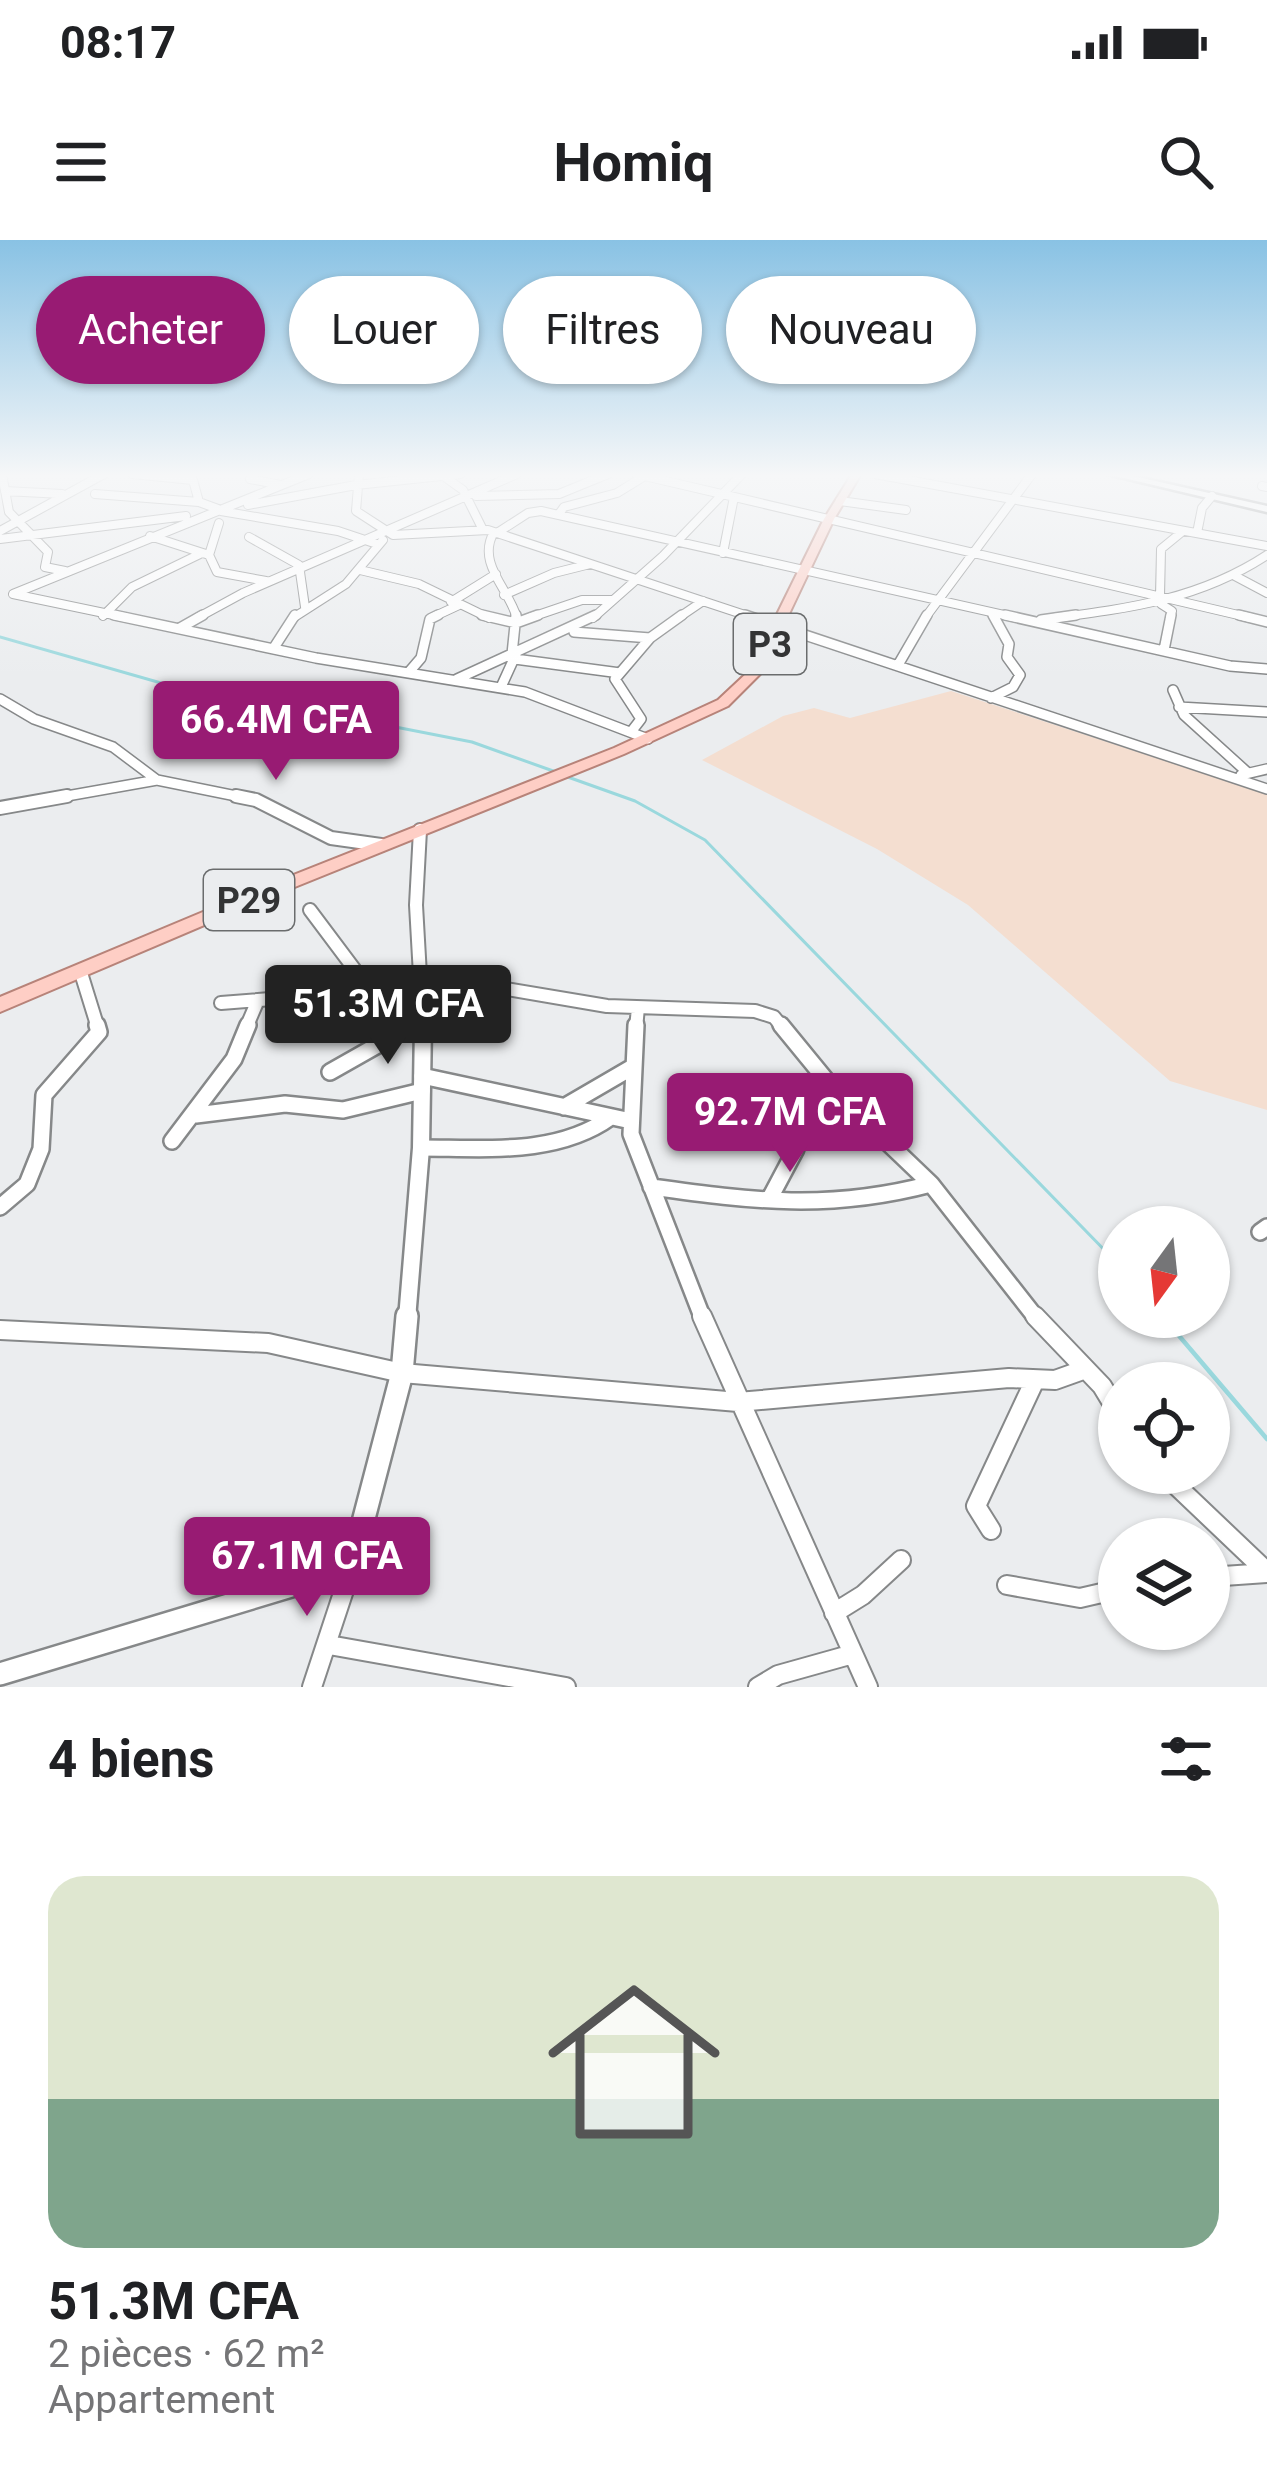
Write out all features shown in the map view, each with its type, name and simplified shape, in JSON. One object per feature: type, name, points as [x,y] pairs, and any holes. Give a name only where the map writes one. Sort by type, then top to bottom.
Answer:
[{"type":"main road","name":"P3","points":[[500,800],[648,739],[723,703],[743,688],[818,542]]},
{"type":"main road","name":"P29","points":[[0,1006],[381,845],[500,800]]},
{"type":"street","points":[[38,542],[48,552],[45,567],[67,571]]},
{"type":"street","points":[[0,596],[137,542]]},
{"type":"street","points":[[166,542],[205,555],[217,572],[269,581]]},
{"type":"street","points":[[103,616],[108,603],[205,555],[218,542]]},
{"type":"street","points":[[256,542],[300,568]]},
{"type":"street","points":[[178,629],[269,581],[361,542]]},
{"type":"street","points":[[370,542],[377,544]]},
{"type":"street","points":[[275,646],[305,607],[346,584],[360,570],[379,542]]},
{"type":"street","points":[[487,542],[485,548],[516,623],[515,654],[501,688]]},
{"type":"street","points":[[523,542],[1267,788]]},
{"type":"street","points":[[457,680],[573,632],[677,542],[1230,666],[1267,669]]},
{"type":"street","points":[[723,553],[724,542]]},
{"type":"street","points":[[925,542],[1267,622]]},
{"type":"street","points":[[898,665],[977,542]]},
{"type":"street","points":[[1164,650],[1172,611],[1164,601],[1160,549],[1170,542]]},
{"type":"street","points":[[1230,542],[1267,551]]},
{"type":"street","points":[[1002,627],[1164,601],[1235,576],[1267,551]]},
{"type":"street","points":[[504,595],[554,573],[591,564]]},
{"type":"street","points":[[300,568],[305,607]]},
{"type":"street","points":[[360,570],[419,584],[494,622],[516,623],[583,600],[614,600]]},
{"type":"street","points":[[409,672],[421,658],[430,620],[455,604],[464,590],[496,574]]},
{"type":"street","points":[[1235,576],[1267,592]]},
{"type":"street","points":[[13,594],[316,658],[501,688],[548,700],[648,739]]},
{"type":"street","points":[[631,732],[641,719],[615,679],[650,638],[703,601]]},
{"type":"street","points":[[991,698],[1013,687],[1020,675],[1007,657],[1009,644],[992,613]]},
{"type":"street","points":[[573,632],[650,638]]},
{"type":"street","points":[[515,654],[620,673]]},
{"type":"street","points":[[1173,690],[1179,707],[1248,773]]},
{"type":"street","points":[[0,699],[34,719],[113,747],[157,780]]},
{"type":"street","points":[[1179,707],[1267,712]]},
{"type":"street","points":[[1234,778],[1267,769]]},
{"type":"street","points":[[0,808],[157,780],[256,800],[331,838],[381,845]]},
{"type":"street","points":[[312,1687],[351,1568],[402,1373],[421,1148],[423,1020],[416,905],[420,830]]},
{"type":"street","points":[[310,910],[370,990]]},
{"type":"street","points":[[0,1207],[27,1184],[40,1149],[44,1095],[99,1032],[81,974]]},
{"type":"street","points":[[221,1003],[421,984],[507,987],[638,1008],[755,1011],[774,1017],[840,1097],[931,1184],[1021,1300],[1098,1383]]},
{"type":"street","points":[[172,1141],[235,1059],[258,1000]]},
{"type":"street","points":[[638,1008],[631,1068],[631,1134],[679,1266],[868,1687]]},
{"type":"street","points":[[330,1072],[423,1020]]},
{"type":"street","points":[[564,1107],[631,1068]]},
{"type":"street","points":[[196,1115],[284,1104],[343,1110],[422,1084],[631,1121]]},
{"type":"street","points":[[770,1198],[796,1150],[791,1120],[794,1106],[811,1096],[840,1097]]},
{"type":"street","points":[[421,1148],[534,1145],[599,1128],[611,1117]]},
{"type":"street","points":[[651,1187],[712,1197],[860,1201],[931,1184]]},
{"type":"street","points":[[0,1330],[268,1343],[402,1373],[738,1402],[1009,1378],[1055,1380],[1084,1370]]},
{"type":"street","points":[[991,1530],[976,1505],[1035,1380]]},
{"type":"street","points":[[1185,1494],[1267,1572]]},
{"type":"street","points":[[834,1612],[863,1595],[901,1560]]},
{"type":"street","points":[[0,1674],[351,1568]]},
{"type":"street","points":[[1230,1575],[1267,1572]]},
{"type":"street","points":[[1007,1585],[1080,1598],[1098,1594]]},
{"type":"street","points":[[328,1645],[566,1687]]},
{"type":"street","points":[[758,1687],[778,1675],[853,1654]]},
{"type":"shaded area","points":[[951,691],[1267,794],[1267,1110],[1170,1081],[968,905],[877,849],[702,760],[783,716],[814,708],[850,718]]},
{"type":"waterway","points":[[0,637],[252,709],[375,723],[472,742],[556,772]]},
{"type":"waterway","points":[[565,776],[635,801],[705,840],[1098,1243]]},
{"type":"waterway","points":[[1181,1338],[1267,1439]]}]
